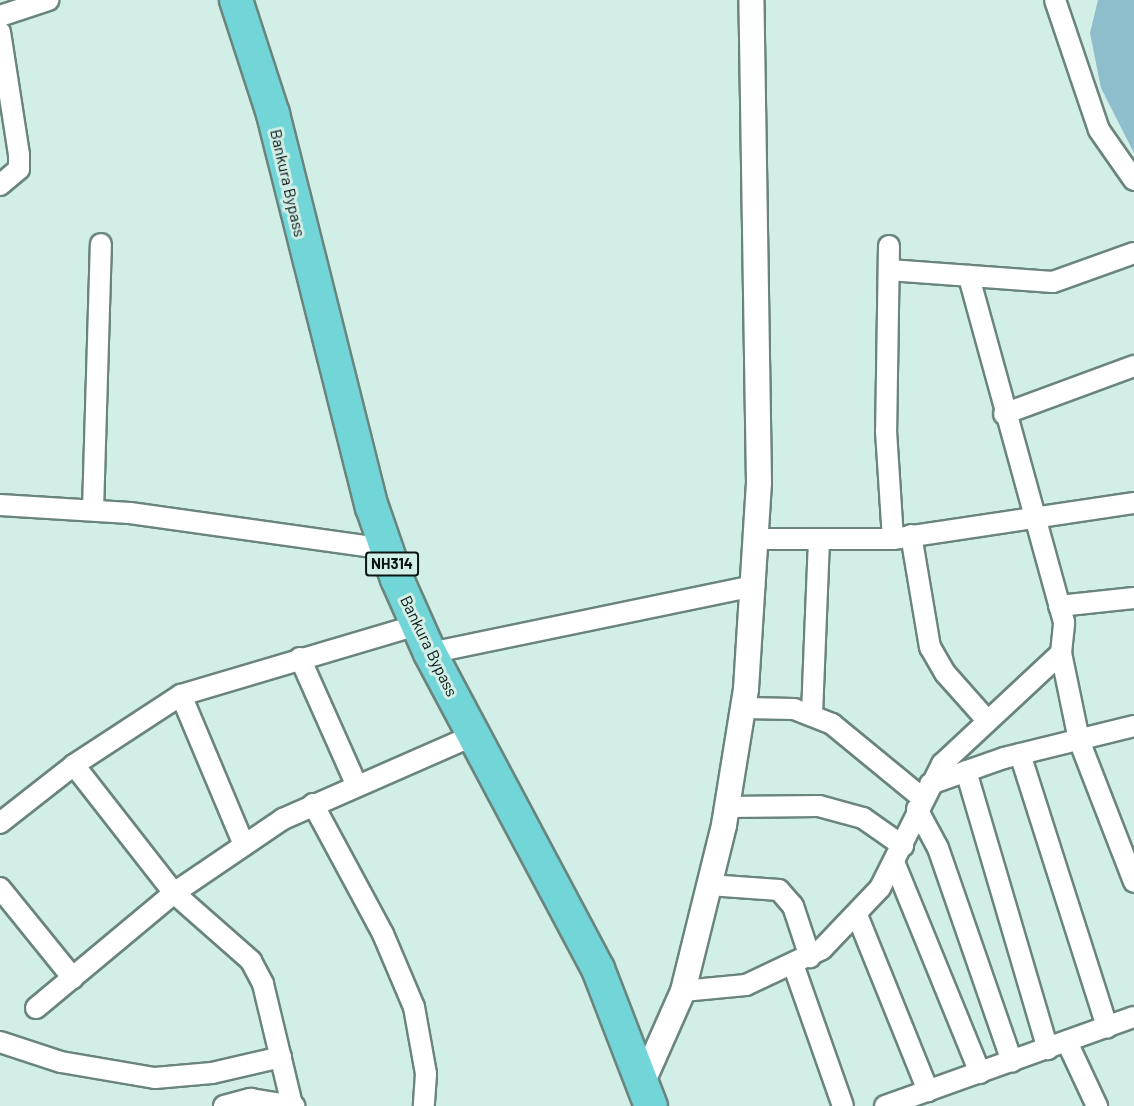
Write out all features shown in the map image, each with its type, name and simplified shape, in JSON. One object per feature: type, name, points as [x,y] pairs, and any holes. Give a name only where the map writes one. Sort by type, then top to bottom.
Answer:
[{"type":"highway","name":"Bankura Bypass","points":[[236,0],[273,114],[327,347],[387,549],[424,639],[598,969],[644,1098]]},
{"type":"street","points":[[0,16],[48,0]]},
{"type":"street","points":[[644,1098],[683,991],[728,807],[744,708],[758,539],[751,0]]},
{"type":"street","points":[[1055,0],[1100,130],[1134,180]]},
{"type":"street","points":[[0,33],[19,155],[19,169],[0,185]]},
{"type":"street","points":[[93,510],[101,244]]},
{"type":"street","points":[[889,246],[886,431],[902,537],[930,647],[945,673],[986,719]]},
{"type":"street","points":[[889,270],[1053,282],[1134,253]]},
{"type":"street","points":[[969,276],[1004,414],[1059,606],[1061,653],[1079,740],[1134,882]]},
{"type":"street","points":[[1004,414],[1134,366]]},
{"type":"street","points":[[758,539],[902,537],[1033,515],[1134,502]]},
{"type":"street","points":[[0,505],[93,510],[387,549]]},
{"type":"street","points":[[812,714],[819,539]]},
{"type":"street","points":[[0,823],[74,765],[181,695],[300,658],[754,586]]},
{"type":"street","points":[[1059,606],[1134,598]]},
{"type":"street","points":[[683,991],[746,986],[802,962],[857,915],[899,854],[923,797],[962,740],[1061,653]]},
{"type":"street","points":[[300,658],[356,784]]},
{"type":"street","points":[[181,695],[244,845]]},
{"type":"street","points":[[744,708],[812,714],[868,749],[923,797],[938,848],[1012,1062]]},
{"type":"street","points":[[923,797],[966,771],[1020,754],[1134,726]]},
{"type":"street","points":[[36,1008],[174,893],[244,845],[313,804],[474,735]]},
{"type":"street","points":[[1020,754],[1107,1027]]},
{"type":"street","points":[[74,765],[174,893],[251,961],[263,984],[293,1106],[252,1099],[224,1106]]},
{"type":"street","points":[[966,771],[1048,1049]]},
{"type":"street","points":[[313,804],[383,934],[414,1007],[426,1074],[424,1106]]},
{"type":"street","points":[[728,807],[819,806],[863,818],[899,854],[980,1073]]},
{"type":"street","points":[[709,885],[779,890],[793,906],[802,962],[843,1106]]},
{"type":"street","points":[[0,888],[73,978]]},
{"type":"street","points":[[857,915],[928,1091]]},
{"type":"street","points":[[885,1106],[1134,1017]]},
{"type":"street","points":[[0,1042],[60,1062],[155,1078],[212,1073],[281,1057]]},
{"type":"street","points":[[1067,1042],[1097,1106]]},
{"type":"water","points":[[1098,0],[1134,0],[1134,153],[1101,88],[1090,33]]}]
